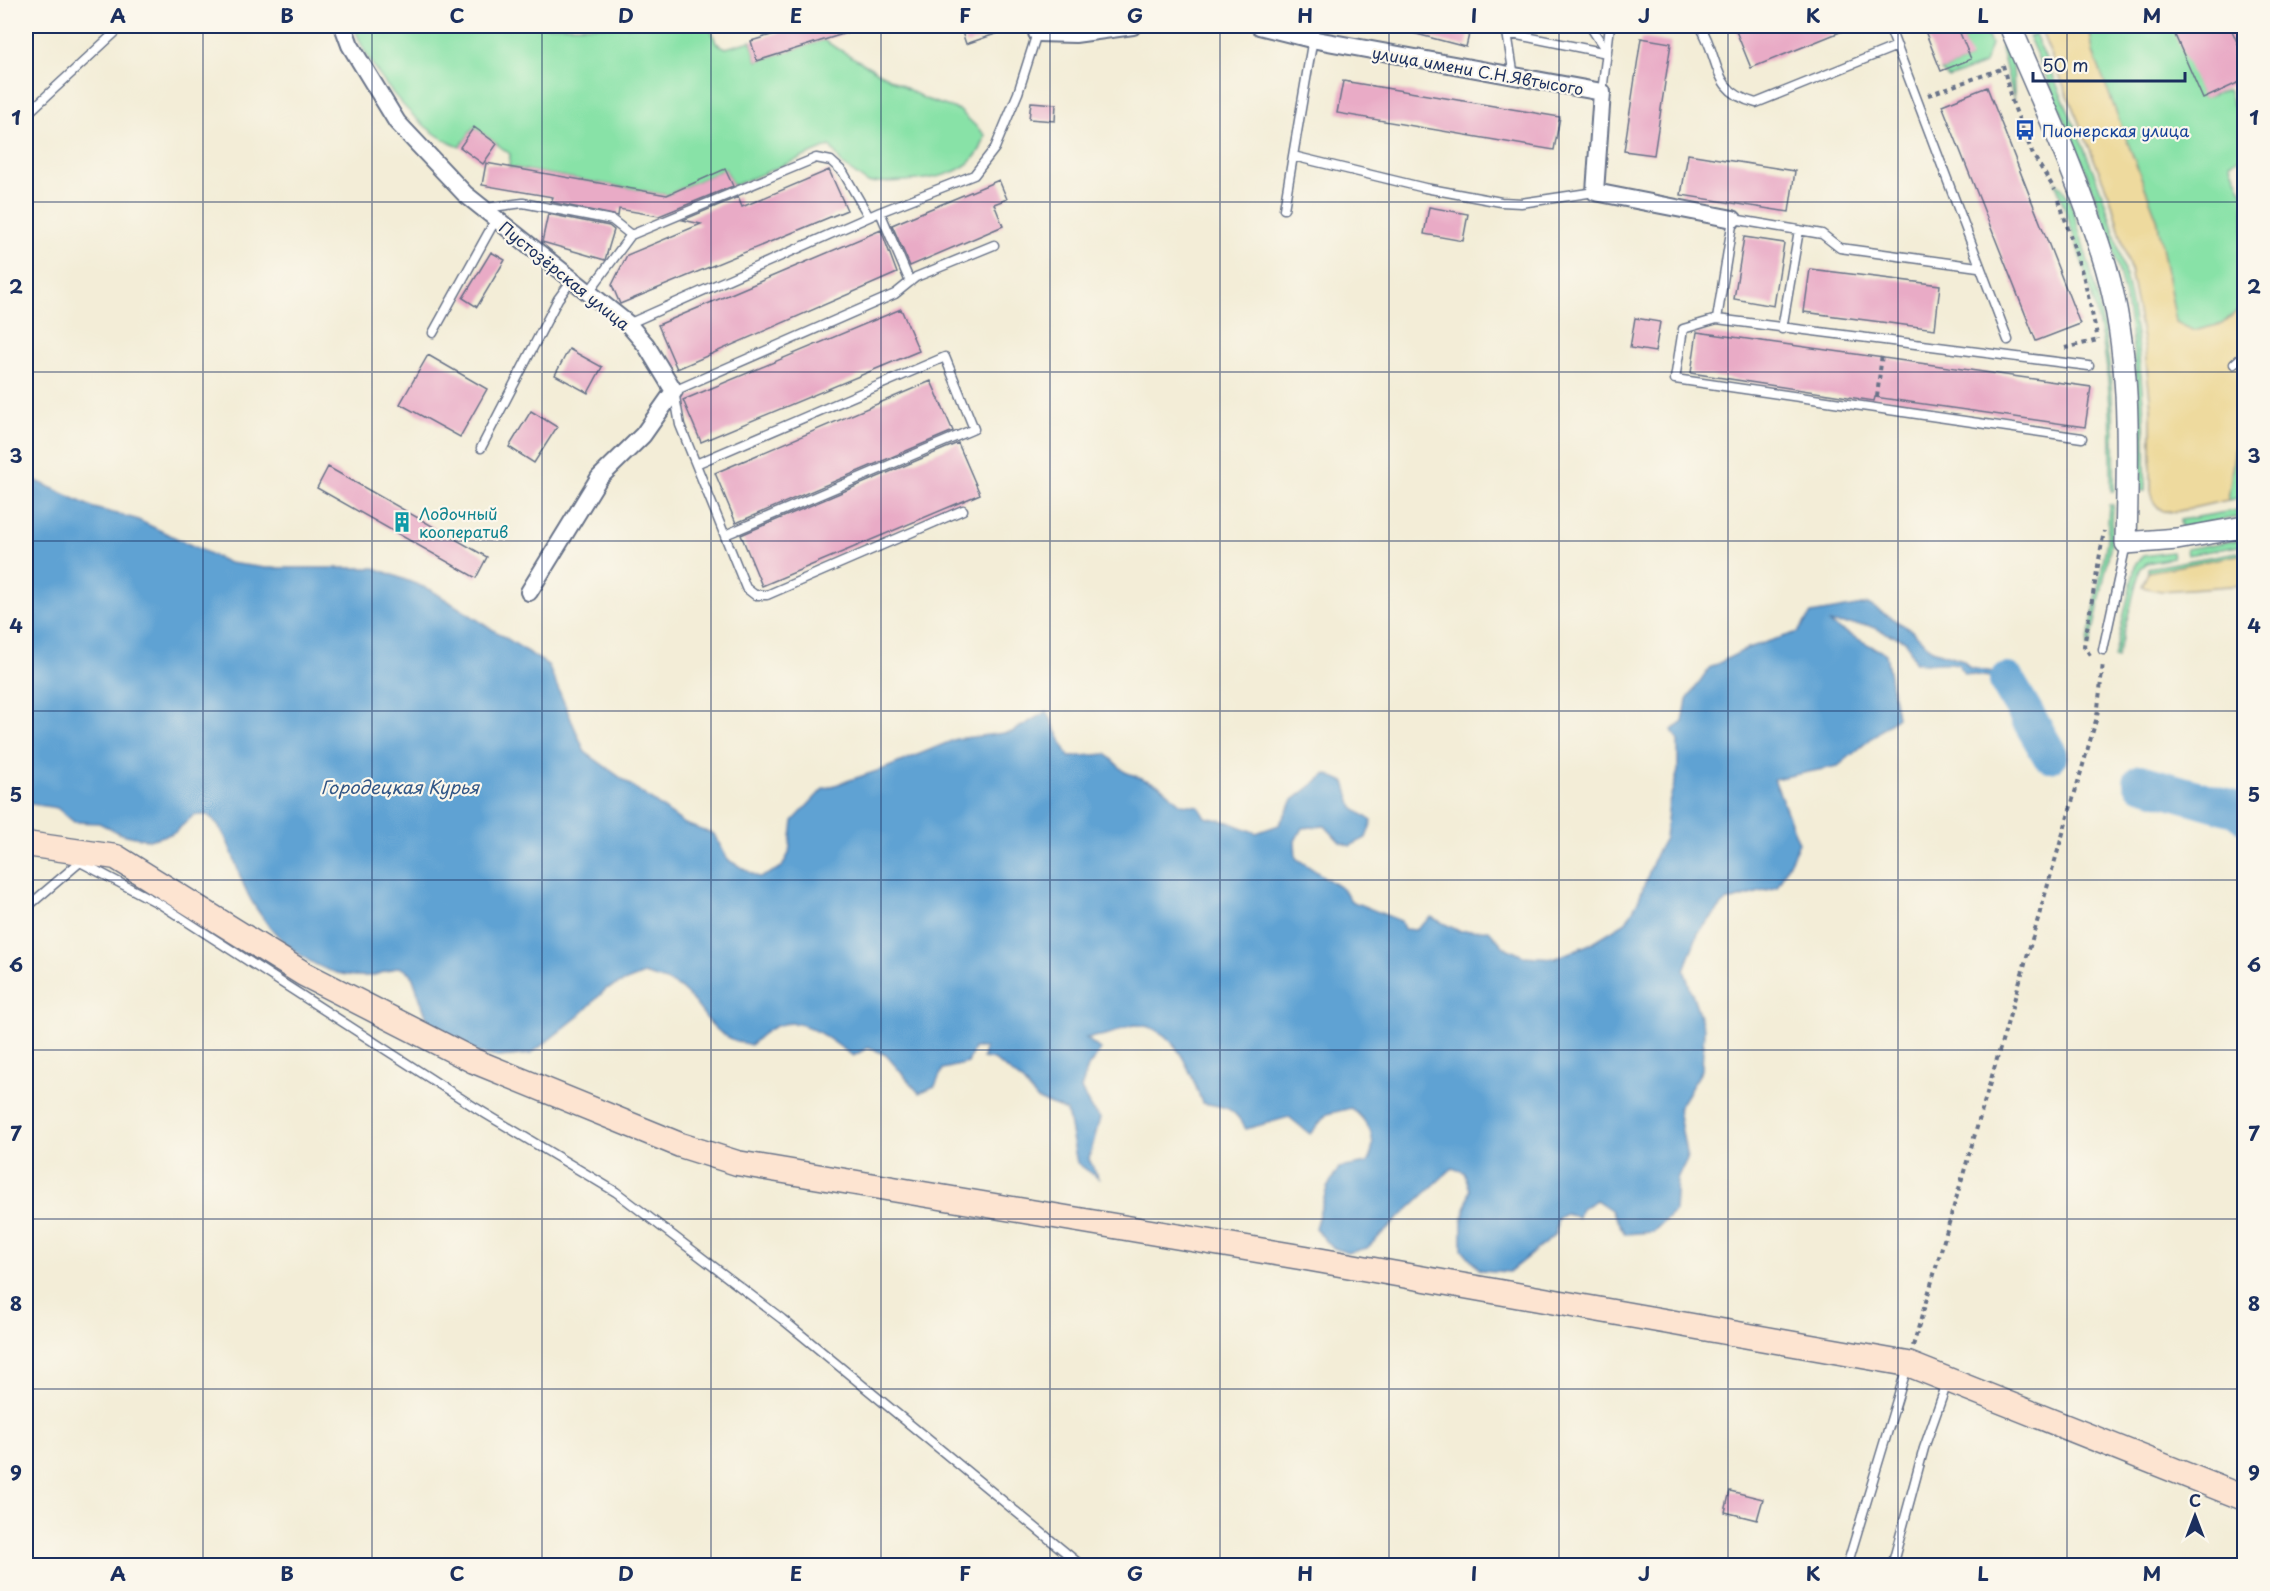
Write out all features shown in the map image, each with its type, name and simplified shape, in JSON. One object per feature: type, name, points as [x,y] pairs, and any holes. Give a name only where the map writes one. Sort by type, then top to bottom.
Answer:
[{"type":"main road","points":[[26,844],[116,857],[304,974],[474,1061],[680,1145],[737,1163],[1306,1258],[1908,1364],[2244,1498]]},
{"type":"street","name":"Пустозёрская улица","points":[[343,26],[350,45],[397,122],[465,194],[628,324],[646,345],[674,391]]},
{"type":"street","points":[[1035,29],[1075,34],[1133,26]]},
{"type":"street","name":"улица имени С.Н.Явтысого","points":[[1259,26],[1313,32],[1514,77],[1602,92],[1595,192]]},
{"type":"street","points":[[2010,26],[2079,188],[2106,268],[2120,337],[2125,385],[2128,444],[2126,543],[2177,539],[2244,527]]},
{"type":"street","points":[[1595,192],[1733,219]]},
{"type":"street","points":[[529,592],[599,478],[643,435],[674,391]]},
{"type":"lane","points":[[26,115],[122,26]]},
{"type":"lane","points":[[1590,26],[1607,53]]},
{"type":"lane","points":[[1602,92],[1610,26]]},
{"type":"lane","points":[[1700,26],[1708,38],[1726,88],[1741,99],[1756,104],[1898,46]]},
{"type":"lane","points":[[1889,26],[1978,267],[2008,340]]},
{"type":"lane","points":[[628,324],[880,212],[974,176],[995,148],[1018,93],[1035,29]]},
{"type":"lane","points":[[1514,77],[1506,29],[1607,53]]},
{"type":"lane","points":[[1284,209],[1313,32]]},
{"type":"lane","points":[[1293,156],[1425,188],[1501,202],[1521,203],[1595,192]]},
{"type":"lane","points":[[588,293],[631,235],[816,158],[831,160],[843,172],[869,217]]},
{"type":"lane","points":[[482,208],[523,203],[612,220],[631,235]]},
{"type":"lane","points":[[880,212],[910,282]]},
{"type":"lane","points":[[433,333],[496,219]]},
{"type":"lane","points":[[1717,319],[1733,219],[1822,234],[1840,248],[1978,267]]},
{"type":"lane","points":[[1782,329],[1799,230]]},
{"type":"lane","points":[[963,510],[767,596],[755,596],[746,588],[680,425],[674,391],[895,294],[916,277],[994,245]]},
{"type":"lane","points":[[481,448],[558,299],[572,280]]},
{"type":"lane","points":[[2082,438],[1675,378],[1683,329],[1717,319],[2089,366]]},
{"type":"lane","points":[[2234,364],[2244,355]]},
{"type":"lane","points":[[696,464],[945,357],[975,429],[725,535]]},
{"type":"lane","points":[[2103,650],[2126,543]]},
{"type":"lane","points":[[26,908],[80,862],[160,904],[476,1108],[616,1192],[782,1319],[1082,1566]]},
{"type":"lane","points":[[1846,1566],[1908,1364]]},
{"type":"lane","points":[[1892,1566],[1924,1448],[1948,1380]]},
{"type":"path","points":[[2001,60],[2011,99],[2033,155],[2055,189],[2084,279],[2102,364],[2089,366]]},
{"type":"path","points":[[1924,97],[2004,68]]},
{"type":"path","points":[[1875,408],[1884,341]]},
{"type":"path","points":[[1908,1364],[2097,717],[2103,672],[2084,646],[2104,520]]},
{"type":"green space","points":[[354,26],[710,26],[716,43],[726,48],[751,41],[757,61],[823,40],[925,99],[959,110],[985,135],[979,151],[969,163],[938,177],[868,183],[843,165],[830,146],[733,186],[725,169],[667,195],[509,167],[510,154],[474,127],[460,147],[443,139],[411,113],[396,97],[370,61]]},
{"type":"green space","points":[[1957,26],[1983,26],[1991,44],[1984,64],[1949,78],[1941,71],[1970,59]]},
{"type":"green space","points":[[2089,26],[2173,26],[2203,98],[2228,90],[2234,107],[2241,110],[2244,107],[2244,156],[2230,163],[2244,196],[2244,305],[2222,324],[2193,331],[2176,322],[2157,219],[2093,52]]},
{"type":"green space","points":[[2035,34],[2097,181],[2125,273],[2141,381],[2145,491],[2140,491],[2139,422],[2134,353],[2119,273],[2086,170],[2029,37]]},
{"type":"green space","points":[[2006,45],[2013,63],[2014,101],[2001,48]]},
{"type":"green space","points":[[2055,181],[2065,193],[2075,215],[2091,270],[2104,332],[2114,425],[2114,491],[2111,491],[2110,401],[2104,349],[2083,264]]},
{"type":"green space","points":[[2244,378],[2244,497],[2228,500]]},
{"type":"green space","points":[[2109,505],[2113,505],[2111,544],[2090,647],[2087,647],[2107,541]]},
{"type":"green space","points":[[2244,509],[2244,516],[2181,527],[2180,520]]},
{"type":"green space","points":[[2244,539],[2244,545],[2187,555],[2186,549]]},
{"type":"green space","points":[[2244,551],[2244,554],[2148,572],[2148,568]]},
{"type":"green space","points":[[2172,552],[2173,558],[2147,563],[2140,569],[2117,658],[2114,658],[2136,563],[2143,556]]},
{"type":"sand","points":[[2039,26],[2089,26],[2093,52],[2157,219],[2176,322],[2194,331],[2222,324],[2244,305],[2244,378],[2228,500],[2175,512],[2163,511],[2155,505],[2151,491],[2151,408],[2145,351],[2130,269],[2111,200]]},
{"type":"sand","points":[[2244,554],[2244,585],[2161,591],[2142,587],[2148,572]]},
{"type":"water","name":"Городецкая Курья","points":[[26,476],[94,508],[136,519],[229,563],[266,568],[375,568],[431,590],[548,665],[585,752],[685,824],[714,834],[728,860],[760,878],[782,867],[789,853],[793,821],[823,789],[886,768],[956,739],[1012,732],[1047,711],[1069,757],[1106,754],[1125,772],[1159,785],[1181,804],[1198,806],[1205,817],[1229,822],[1256,833],[1279,825],[1293,800],[1326,774],[1345,782],[1353,808],[1372,821],[1366,838],[1350,846],[1340,842],[1325,826],[1302,828],[1295,841],[1296,858],[1344,890],[1351,901],[1401,921],[1404,929],[1416,930],[1431,917],[1459,931],[1489,930],[1504,947],[1523,956],[1556,958],[1590,944],[1626,922],[1638,901],[1656,854],[1665,838],[1669,802],[1678,771],[1678,741],[1672,730],[1683,722],[1687,700],[1709,668],[1748,648],[1798,632],[1811,614],[1868,604],[1910,629],[1932,650],[1963,660],[1970,668],[1999,673],[2007,681],[1964,673],[1958,664],[1915,662],[1906,641],[1867,625],[1828,623],[1886,654],[1897,717],[1838,766],[1774,779],[1799,843],[1777,887],[1725,902],[1698,933],[1684,970],[1704,1028],[1702,1070],[1678,1109],[1687,1159],[1677,1179],[1675,1211],[1653,1232],[1625,1234],[1611,1210],[1596,1200],[1581,1209],[1578,1217],[1565,1214],[1557,1219],[1556,1234],[1509,1272],[1480,1270],[1462,1249],[1462,1221],[1470,1190],[1464,1172],[1452,1168],[1367,1248],[1347,1253],[1332,1247],[1315,1228],[1327,1188],[1339,1168],[1367,1163],[1371,1155],[1373,1147],[1371,1133],[1363,1119],[1351,1108],[1327,1114],[1310,1134],[1289,1117],[1246,1129],[1237,1116],[1228,1109],[1202,1103],[1193,1078],[1180,1053],[1162,1033],[1150,1027],[1133,1025],[1109,1034],[1086,1038],[1101,1050],[1088,1067],[1081,1089],[1091,1109],[1100,1118],[1089,1159],[1098,1178],[1077,1163],[1067,1111],[1038,1100],[1021,1080],[994,1060],[983,1058],[985,1048],[974,1048],[968,1063],[943,1069],[935,1086],[919,1093],[886,1055],[869,1047],[853,1056],[827,1037],[802,1025],[790,1023],[778,1025],[765,1032],[751,1045],[736,1041],[716,1029],[680,988],[644,974],[606,989],[580,1015],[531,1054],[498,1057],[457,1049],[429,1024],[411,973],[399,967],[380,974],[350,976],[315,964],[285,943],[251,900],[229,844],[217,824],[208,815],[194,815],[174,833],[149,840],[121,834],[99,823],[74,822],[57,808],[26,803]]},
{"type":"building","points":[[802,26],[858,26],[859,29],[757,61],[751,41]]},
{"type":"building","points":[[960,26],[1012,26],[1013,28],[966,44]]},
{"type":"building","points":[[1406,26],[1471,26],[1466,47],[1405,31]]},
{"type":"building","points":[[1734,26],[1855,26],[1751,68]]},
{"type":"building","points":[[1923,26],[1957,26],[1971,59],[1941,71]]},
{"type":"building","points":[[2171,26],[2230,26],[2244,58],[2244,80],[2203,99]]},
{"type":"building","points":[[1641,38],[1671,43],[1654,155],[1624,151]]},
{"type":"building","points":[[1343,81],[1560,117],[1554,150],[1337,113]]},
{"type":"building","points":[[1987,87],[2080,324],[2036,341],[1942,105]]},
{"type":"building","points":[[1031,102],[1056,104],[1055,121],[1029,119]]},
{"type":"building","points":[[474,127],[497,144],[483,164],[460,147]]},
{"type":"building","points":[[1688,154],[1795,171],[1789,212],[1681,195]]},
{"type":"building","points":[[486,163],[667,195],[725,169],[733,186],[659,216],[619,209],[618,216],[551,202],[553,197],[482,185]]},
{"type":"building","points":[[829,170],[847,210],[620,304],[612,285],[627,255],[701,224],[683,220],[738,197],[742,207]]},
{"type":"building","points":[[999,180],[1007,199],[994,204],[1003,226],[910,266],[892,225]]},
{"type":"building","points":[[1429,207],[1468,214],[1463,241],[1424,234]]},
{"type":"building","points":[[548,214],[609,226],[614,230],[605,260],[542,242]]},
{"type":"building","points":[[881,230],[897,273],[677,369],[658,325]]},
{"type":"building","points":[[1744,237],[1784,243],[1774,306],[1734,299]]},
{"type":"building","points":[[491,252],[505,260],[477,307],[463,298]]},
{"type":"building","points":[[1810,269],[1940,285],[1935,329],[1804,312]]},
{"type":"building","points":[[901,309],[919,351],[701,442],[683,400]]},
{"type":"building","points":[[1635,318],[1660,322],[1655,352],[1630,348]]},
{"type":"building","points":[[1697,332],[2091,387],[2085,427],[1875,397],[1874,401],[1691,373]]},
{"type":"building","points":[[569,349],[602,367],[588,393],[555,375]]},
{"type":"building","points":[[428,355],[487,389],[460,437],[400,404]]},
{"type":"building","points":[[931,381],[953,431],[736,523],[715,473]]},
{"type":"building","points":[[531,411],[557,427],[534,463],[509,447]]},
{"type":"building","points":[[958,443],[980,494],[762,586],[741,535]]},
{"type":"building","name":"Лодочный кооператив","points":[[328,467],[487,557],[476,578],[317,488]]},
{"type":"building","points":[[1730,1491],[1763,1499],[1757,1520],[1725,1512]]},
{"type":"waterway","points":[[2007,681],[2050,755]]},
{"type":"waterway","points":[[2141,782],[2238,810],[2244,815]]},
{"type":"place","name":"Пионерская улица","points":[[2025,130]]},
{"type":"place","name":"Лодочный кооператив","points":[[402,522]]}]
